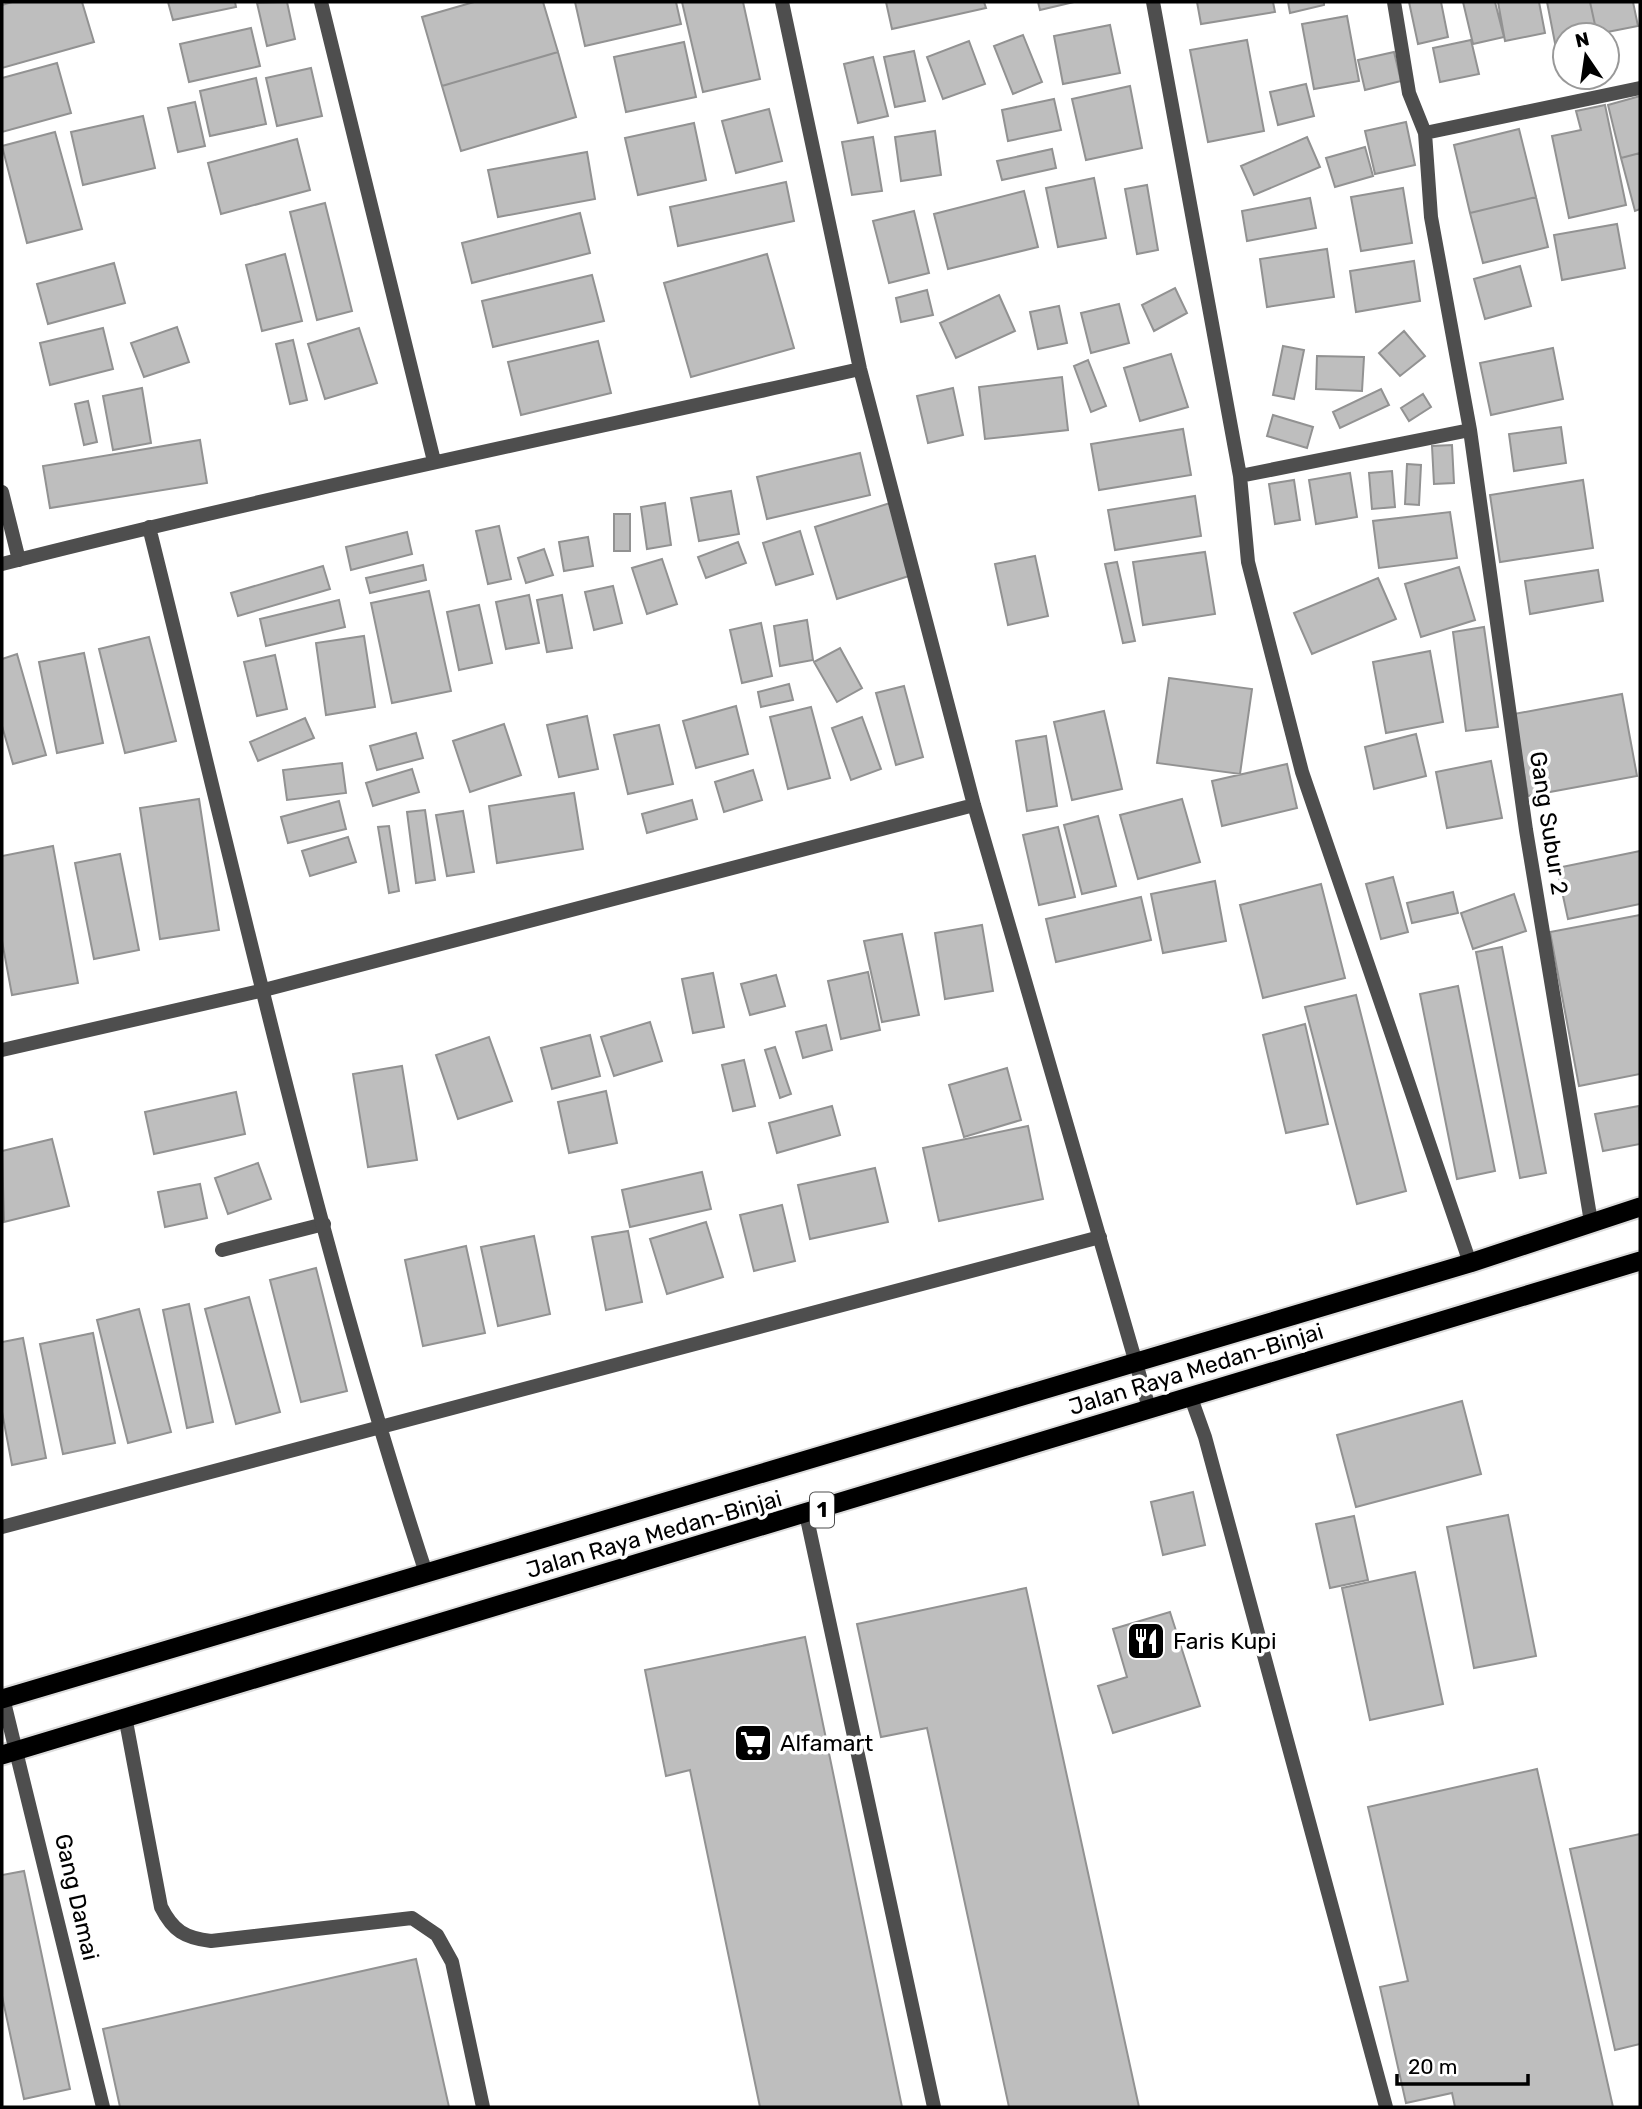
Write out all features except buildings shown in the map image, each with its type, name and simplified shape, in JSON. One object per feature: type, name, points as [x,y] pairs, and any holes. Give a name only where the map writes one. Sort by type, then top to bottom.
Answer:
[{"type":"highway","name":"Jalan Raya Medan-Binjai","points":[[3,1698],[1470,1263],[1640,1207]]},
{"type":"highway","name":"Jalan Raya Medan-Binjai","points":[[10,1752],[1640,1261]]},
{"type":"street","points":[[321,2],[434,461]]},
{"type":"street","points":[[782,2],[860,369],[974,805],[1149,1408]]},
{"type":"street","points":[[1153,2],[1240,476],[1248,562],[1302,772],[1470,1263]]},
{"type":"street","name":"Gang Subur 2","points":[[1394,2],[1409,93],[1425,133],[1431,217],[1470,430],[1526,830],[1591,1222]]},
{"type":"street","points":[[1425,133],[1640,89]]},
{"type":"street","points":[[2,564],[434,461],[548,439],[860,369]]},
{"type":"street","points":[[1240,476],[1470,430]]},
{"type":"street","points":[[2,492],[19,560]]},
{"type":"street","points":[[149,527],[264,990],[378,1428],[426,1573]]},
{"type":"street","points":[[2,1050],[264,990],[974,805]]},
{"type":"street","points":[[222,1250],[324,1224]]},
{"type":"street","points":[[2,1527],[1100,1237]]},
{"type":"street","points":[[1190,1395],[1205,1437],[1387,2107]]},
{"type":"street","points":[[806,1514],[934,2107]]},
{"type":"street","name":"Gang Damai","points":[[3,1698],[10,1752],[103,2107]]},
{"type":"street","points":[[125,1716],[161,1908],[170,1926],[188,1939],[212,1941],[412,1919],[437,1935],[452,1962],[483,2107]]},
{"type":"place","name":"Faris Kupi","points":[[1146,1641]]},
{"type":"place","name":"Alfamart","points":[[753,1743]]}]
